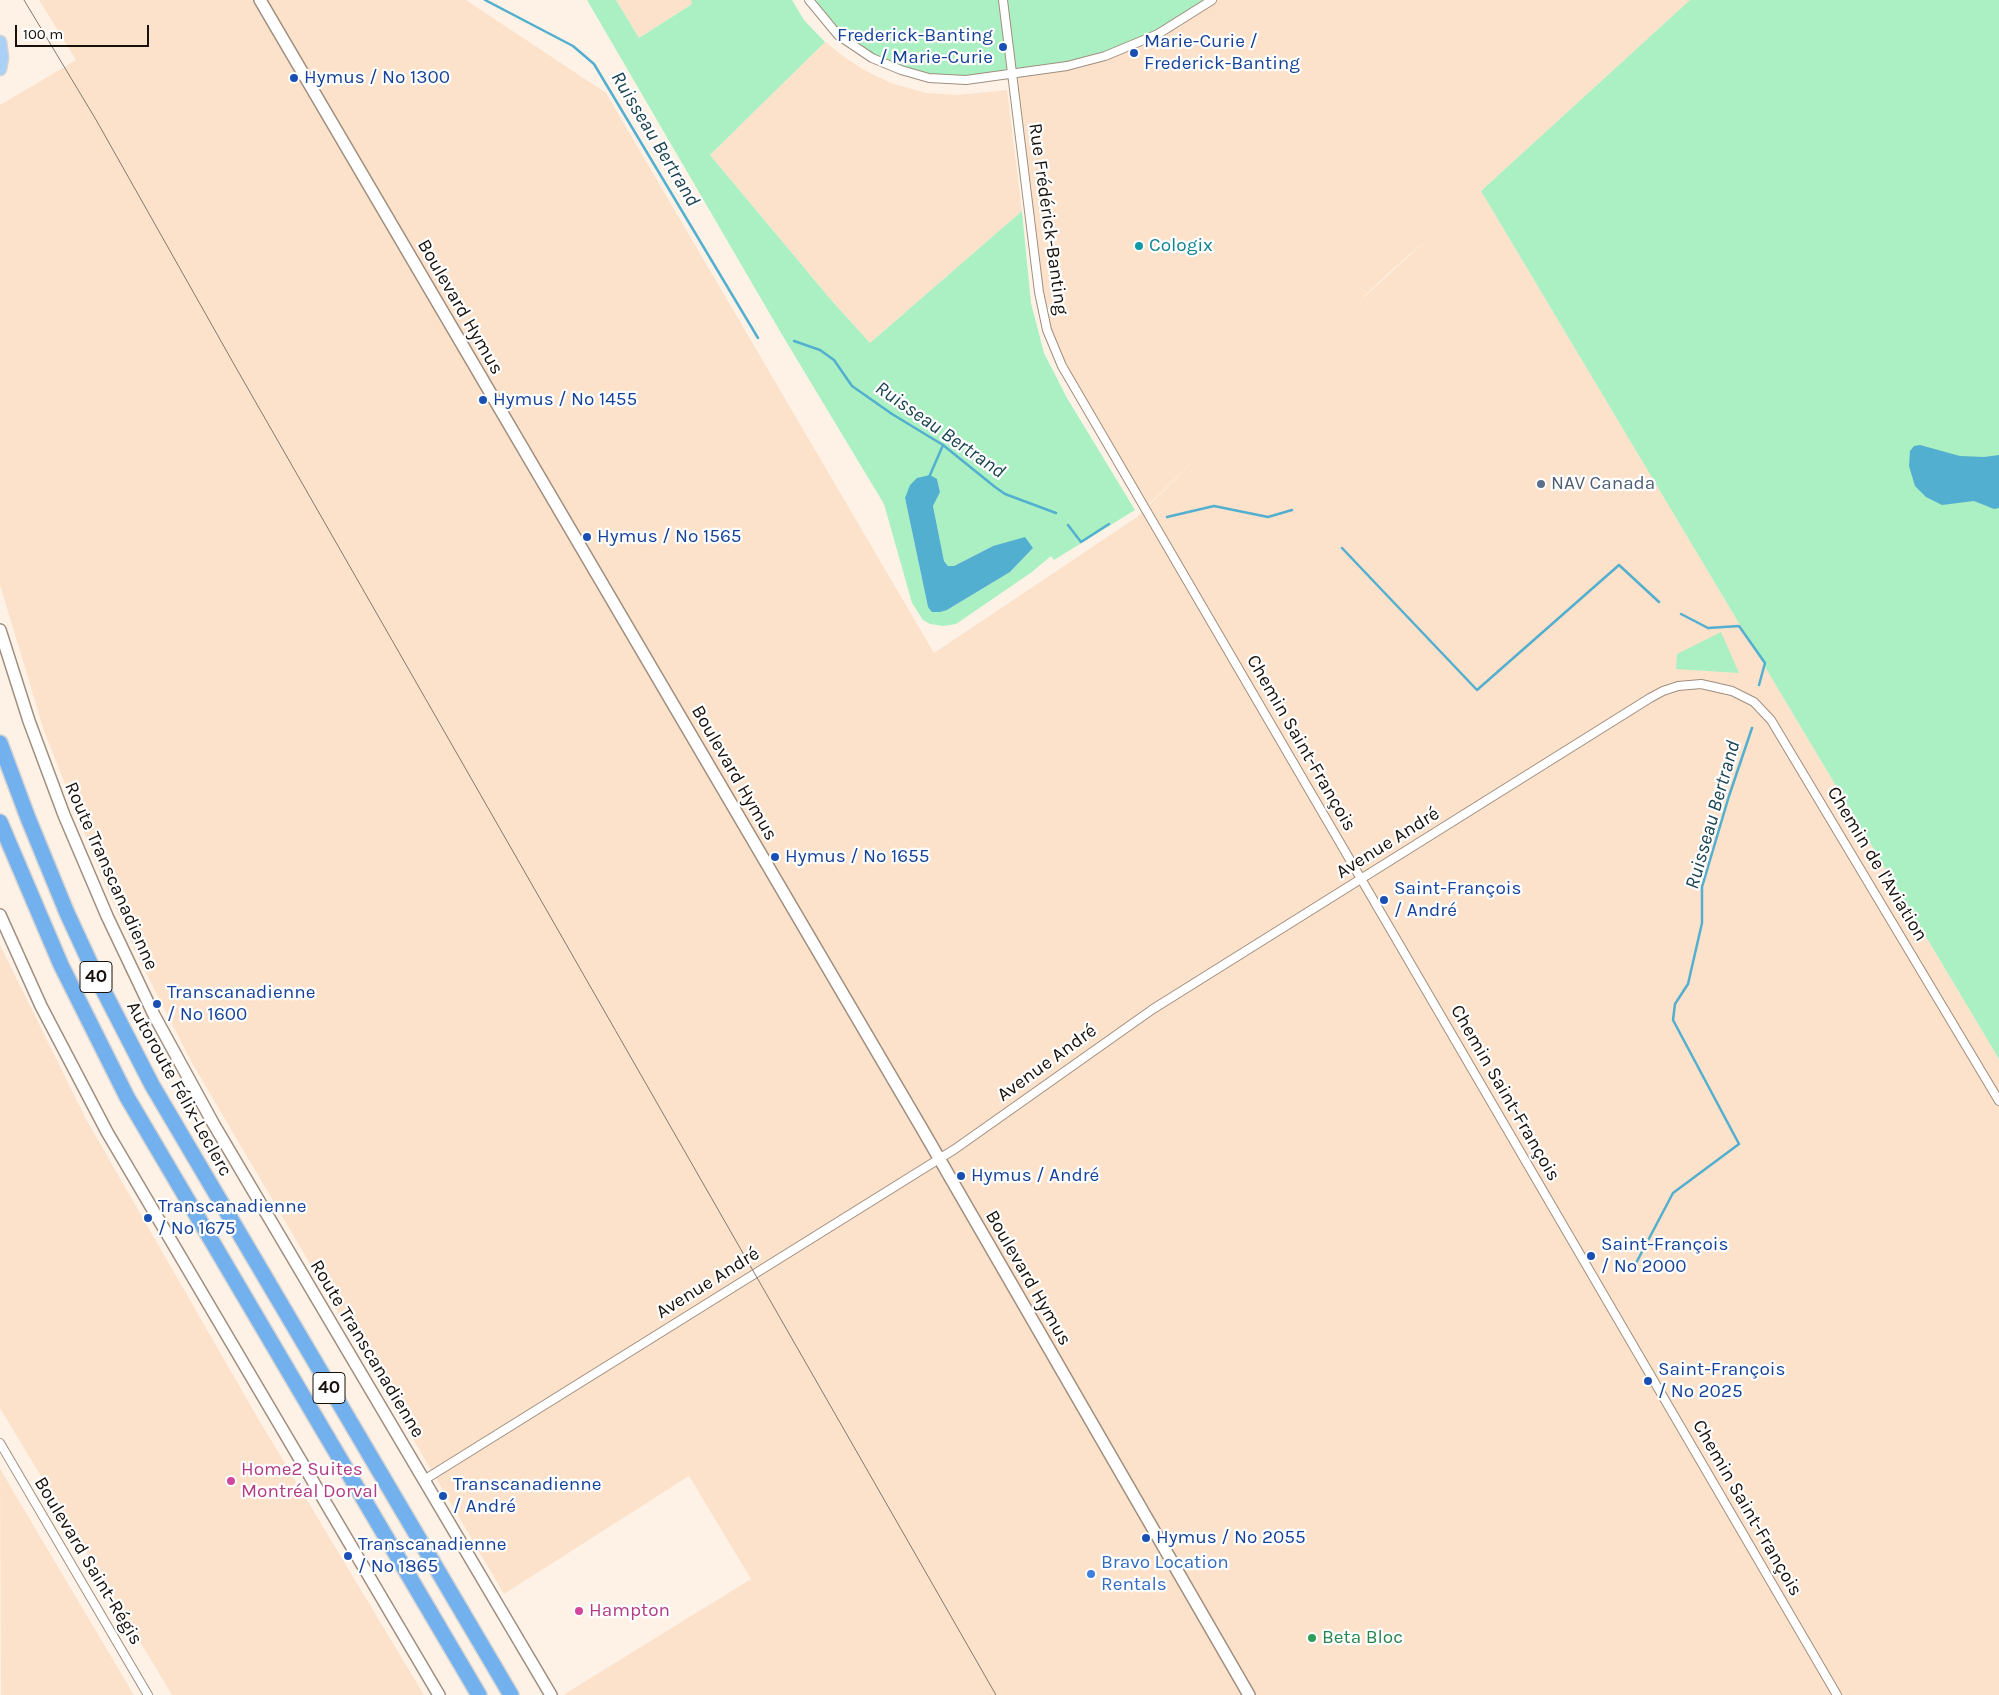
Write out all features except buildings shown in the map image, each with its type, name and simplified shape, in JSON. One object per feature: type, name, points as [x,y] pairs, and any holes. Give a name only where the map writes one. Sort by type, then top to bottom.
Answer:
[{"type":"highway","name":"Autoroute Félix-Leclerc","points":[[0,743],[67,913],[139,1061],[203,1174],[511,1695]]},
{"type":"highway","name":"40","points":[[0,822],[52,947],[127,1097],[479,1695]]},
{"type":"highway","points":[[418,1593],[468,1695]]},
{"type":"highway","points":[[483,1649],[516,1695]]},
{"type":"main road","name":"Boulevard Hymus","points":[[260,0],[939,1158],[1249,1695]]},
{"type":"main road","points":[[0,42],[2,54],[0,70]]},
{"type":"main road","name":"Route Transcanadienne","points":[[0,630],[35,737],[64,815],[107,916],[154,1015],[222,1139],[551,1695]]},
{"type":"main road","points":[[0,917],[42,1006],[107,1132],[439,1695]]},
{"type":"street","points":[[810,0],[838,35],[872,58],[901,70],[929,78],[966,80],[1067,66],[1105,56],[1158,34],[1212,0]]},
{"type":"street","name":"Rue Frédérick-Banting","points":[[1003,0],[1039,292],[1046,330],[1062,366],[1145,508]]},
{"type":"street","name":"Chemin Saint-François","points":[[1145,508],[1837,1695]]},
{"type":"street","name":"Avenue André","points":[[424,1480],[939,1158],[1149,1012],[1361,878],[1657,694],[1678,686],[1694,684]]},
{"type":"street","name":"Chemin de l'Aviation","points":[[1694,684],[1717,686],[1738,694],[1758,706],[1771,720],[1999,1101]]},
{"type":"street","name":"Boulevard Saint-Régis","points":[[0,1443],[148,1695]]},
{"type":"shaded area","points":[[39,0],[466,0],[606,93],[934,653],[1137,517],[1222,433],[1145,508],[1047,330],[1012,73],[1212,0],[1690,0],[1481,191],[1999,1059],[1999,1695],[563,1695],[751,1579],[689,1476],[504,1594],[192,1063],[141,963],[103,880],[44,731],[0,585],[0,105],[76,60]],"holes":[[[1432,235],[1364,297],[1394,268]]]},
{"type":"shaded area","points":[[616,0],[691,0],[693,3],[639,38]]},
{"type":"shaded area","points":[[825,42],[866,71],[891,83],[926,93],[957,95],[1007,90],[1022,211],[870,343],[832,301],[710,155]]},
{"type":"shaded area","points":[[0,945],[86,1119],[256,1415],[424,1695],[172,1695],[0,1408]]},
{"type":"shaded area","points":[[0,1468],[13,1491],[134,1695],[1,1695]]},
{"type":"green space","points":[[587,0],[616,0],[639,38],[692,4],[691,0],[792,0],[804,20],[825,42],[710,155],[832,301],[870,343],[1022,211],[1031,303],[1044,353],[1067,398],[1135,510],[1054,560],[1051,556],[1032,572],[956,624],[943,626],[930,624],[923,620],[912,603],[884,504],[781,333]],"holes":[[[937,479],[940,491],[933,506],[944,561],[948,566],[954,566],[993,546],[1033,548],[1010,572],[947,610],[928,607],[905,498]]]},
{"type":"green space","points":[[1212,0],[1158,34],[1105,56],[966,80],[901,70],[838,35],[810,1]]},
{"type":"green space","points":[[1690,0],[1999,0],[1999,1059],[1481,191]]},
{"type":"green space","points":[[1721,632],[1739,673],[1676,669],[1677,654]]},
{"type":"water","points":[[1920,445],[1960,456],[1984,457],[1999,455],[1999,508],[1994,509],[1974,501],[1942,505],[1926,497],[1915,486],[1909,466],[1910,451],[1914,446]]},
{"type":"water","points":[[930,475],[937,479],[940,492],[933,506],[944,561],[948,566],[954,566],[993,546],[1025,537],[1033,548],[1010,572],[947,610],[940,612],[932,612],[928,607],[905,498],[910,485],[917,478]]},
{"type":"waterway","name":"Ruisseau Bertrand","points":[[485,0],[573,46],[594,64],[758,338]]},
{"type":"waterway","name":"Ruisseau Bertrand","points":[[794,341],[820,350],[834,360],[852,386],[892,414],[943,445],[1005,494],[1056,513]]},
{"type":"waterway","points":[[930,475],[943,445]]},
{"type":"waterway","name":"Ruisseau Bertrand","points":[[1167,517],[1214,506],[1268,517],[1292,510]]},
{"type":"waterway","name":"Ruisseau Bertrand","points":[[1068,525],[1081,542],[1109,524]]},
{"type":"waterway","name":"Ruisseau Bertrand","points":[[1342,548],[1477,690],[1619,565],[1659,602]]},
{"type":"waterway","name":"Ruisseau Bertrand","points":[[1681,614],[1708,628],[1739,626],[1765,663],[1759,685]]},
{"type":"waterway","name":"Ruisseau Bertrand","points":[[1635,1265],[1673,1193],[1739,1144],[1673,1020],[1675,1004],[1688,984],[1702,923],[1702,887],[1729,796],[1752,728]]},
{"type":"tram line","points":[[24,0],[95,118],[996,1695]]},
{"type":"place","name":"Frederick-Banting / Marie-Curie","points":[[1003,47]]},
{"type":"place","name":"Marie-Curie / Frederick-Banting","points":[[1134,53]]},
{"type":"place","name":"Hymus / No 1300","points":[[294,78]]},
{"type":"place","name":"Cologix","points":[[1139,246]]},
{"type":"place","name":"Hymus / No 1455","points":[[483,400]]},
{"type":"place","name":"NAV Canada","points":[[1541,484]]},
{"type":"place","name":"Hymus / No 1565","points":[[587,537]]},
{"type":"place","name":"Hymus / No 1655","points":[[775,857]]},
{"type":"place","name":"Saint-François / André","points":[[1384,900]]},
{"type":"place","name":"Transcanadienne / No 1600","points":[[157,1004]]},
{"type":"place","name":"Hymus / André","points":[[961,1176]]},
{"type":"place","name":"Transcanadienne / No 1675","points":[[148,1218]]},
{"type":"place","name":"Saint-François / No 2000","points":[[1591,1256]]},
{"type":"place","name":"Saint-François / No 2025","points":[[1648,1381]]},
{"type":"place","name":"Home2 Suites Montréal Dorval","points":[[231,1481]]},
{"type":"place","name":"Transcanadienne / André","points":[[443,1496]]},
{"type":"place","name":"Hymus / No 2055","points":[[1146,1538]]},
{"type":"place","name":"Transcanadienne / No 1865","points":[[348,1556]]},
{"type":"place","name":"Bravo Location Rentals","points":[[1091,1574]]},
{"type":"place","name":"Hampton","points":[[579,1611]]},
{"type":"place","name":"Beta Bloc","points":[[1312,1638]]}]
